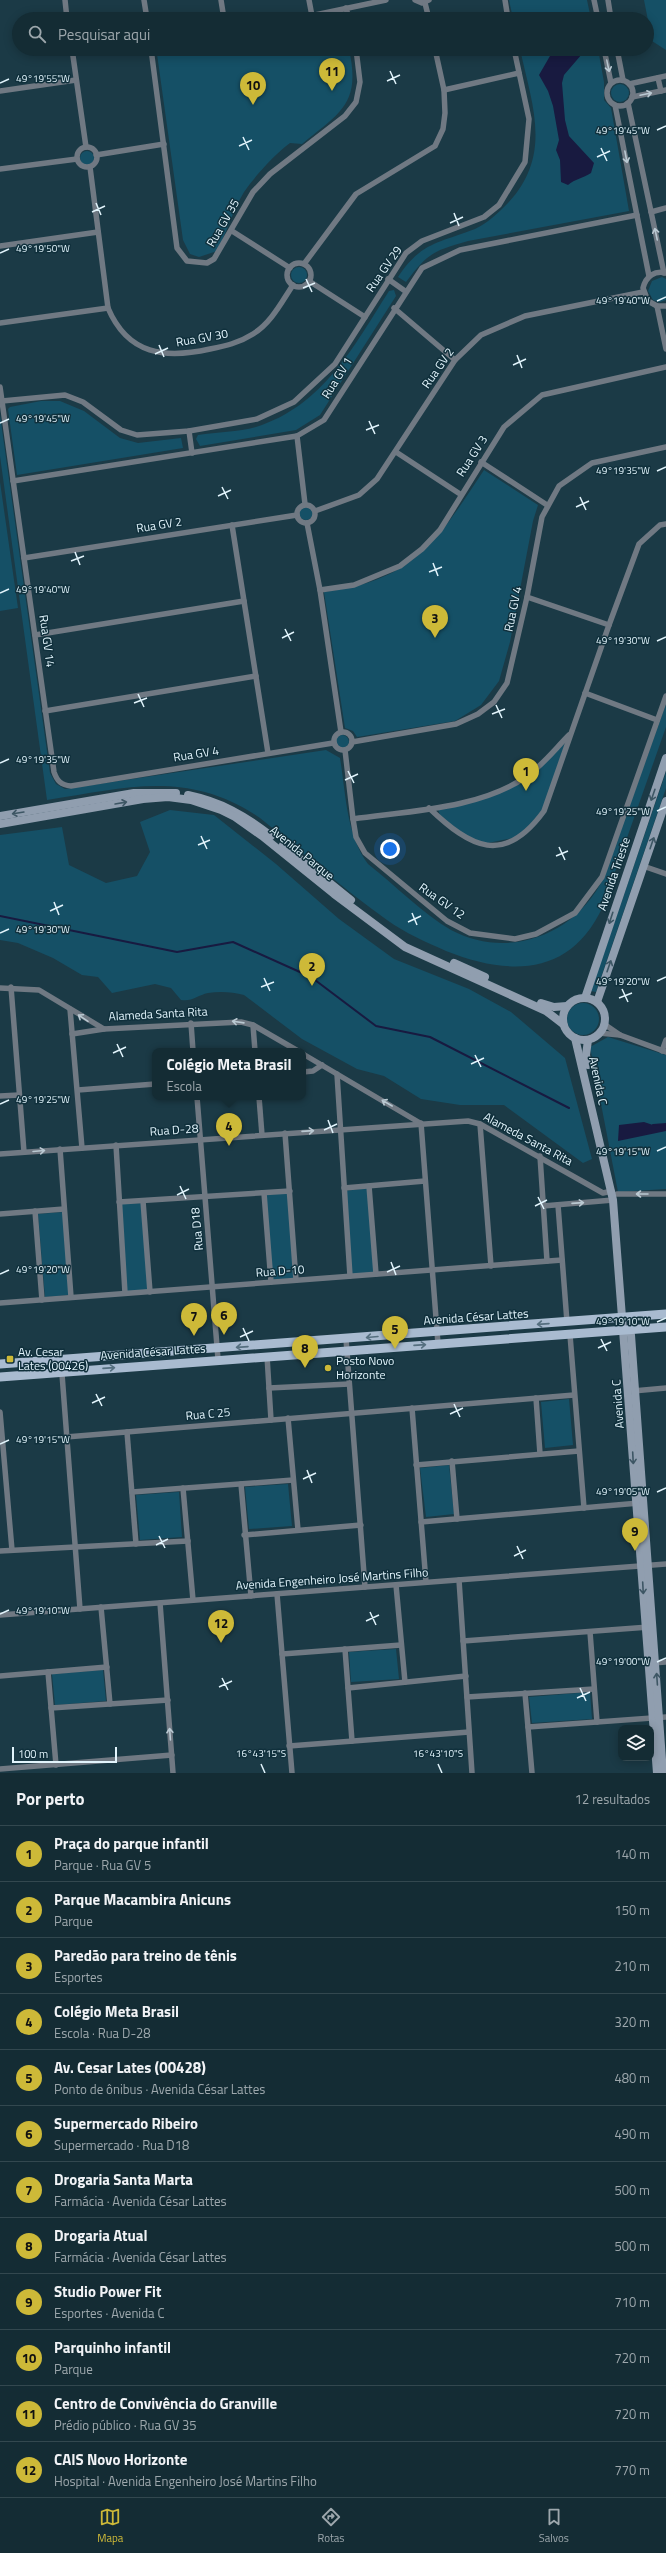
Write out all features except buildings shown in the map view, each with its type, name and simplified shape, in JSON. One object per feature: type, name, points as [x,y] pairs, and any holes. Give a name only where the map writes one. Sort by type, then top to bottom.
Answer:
[{"type":"main road","name":"Avenida César Lattes","points":[[0,1364],[61,1361],[666,1314]]},
{"type":"main road","name":"Avenida César Lattes","points":[[0,1376],[666,1327]]},
{"type":"street","points":[[65,0],[66,12]]},
{"type":"street","points":[[144,0],[146,12]]},
{"type":"street","points":[[221,0],[223,12]]},
{"type":"street","points":[[309,0],[311,12]]},
{"type":"street","points":[[329,12],[386,0]]},
{"type":"street","points":[[415,0],[427,1],[428,12]]},
{"type":"street","points":[[504,0],[507,12]]},
{"type":"street","points":[[594,0],[597,12]]},
{"type":"street","points":[[608,0],[610,12]]},
{"type":"street","points":[[346,8],[347,12]]},
{"type":"street","points":[[73,56],[86,147]]},
{"type":"street","name":"Rua GV 35","points":[[152,56],[177,248],[187,261],[207,263],[219,253],[253,192],[270,174],[345,116],[356,102],[360,82],[357,56]]},
{"type":"street","points":[[304,264],[356,194],[435,146],[443,129],[445,113],[444,90],[437,56]]},
{"type":"street","name":"Rua GV 29","points":[[2,401],[65,395],[83,402],[121,430],[137,436],[189,431],[257,419],[294,402],[335,364],[406,253],[422,241],[484,217],[499,205],[525,162],[529,118],[516,56]]},
{"type":"street","points":[[605,56],[611,82],[606,93],[609,100],[615,105],[649,276]]},
{"type":"street","points":[[618,56],[623,80]]},
{"type":"street","points":[[444,90],[520,73]]},
{"type":"street","points":[[629,84],[666,76]]},
{"type":"street","points":[[632,97],[663,91],[658,78]]},
{"type":"street","points":[[0,91],[76,80]]},
{"type":"street","points":[[611,82],[623,80],[629,84],[633,90],[632,97],[628,103],[665,273],[649,276],[644,283],[643,292],[648,301],[657,306],[666,306]]},
{"type":"street","points":[[615,105],[628,103]]},
{"type":"street","points":[[96,155],[164,144]]},
{"type":"street","points":[[86,147],[91,148],[96,155],[96,161],[90,167],[82,166],[77,159],[78,152],[86,147]]},
{"type":"street","points":[[0,169],[77,159]]},
{"type":"street","name":"Rua GV 30","points":[[90,167],[108,308],[114,323],[130,340],[145,349],[164,355],[195,353],[233,344],[253,334],[268,323],[293,285]]},
{"type":"street","points":[[651,212],[666,208]]},
{"type":"street","name":"Rua GV 1","points":[[13,481],[297,436],[324,420],[394,308],[422,268],[460,250],[637,215]]},
{"type":"street","points":[[232,231],[290,268]]},
{"type":"street","points":[[0,246],[98,232]]},
{"type":"street","points":[[294,264],[304,264],[310,272],[309,281],[302,286],[293,285],[287,277],[290,268],[294,264]]},
{"type":"street","points":[[388,279],[405,291]]},
{"type":"street","points":[[309,281],[365,317]]},
{"type":"street","name":"Rua GV 2","points":[[315,511],[359,495],[377,479],[455,360],[481,335],[525,316],[643,292]]},
{"type":"street","points":[[657,306],[666,349]]},
{"type":"street","points":[[0,323],[108,308]]},
{"type":"street","points":[[394,308],[455,360]]},
{"type":"street","name":"Rua GV 3","points":[[320,590],[354,585],[400,566],[440,530],[460,494],[504,427],[542,395],[666,367]]},
{"type":"street","points":[[0,387],[2,401]]},
{"type":"street","name":"Rua GV 14","points":[[2,401],[54,772],[57,780],[63,785]]},
{"type":"street","points":[[189,431],[192,453]]},
{"type":"street","points":[[297,436],[305,504]]},
{"type":"street","name":"Rua GV 4","points":[[352,742],[456,724],[478,714],[494,702],[508,684],[528,597],[542,517],[547,505],[559,486],[592,464],[666,447]]},
{"type":"street","points":[[396,452],[460,494]]},
{"type":"street","points":[[481,462],[547,505]]},
{"type":"street","points":[[305,504],[313,507],[315,511],[313,520],[307,523],[302,522],[297,515],[299,508],[305,504]]},
{"type":"street","name":"Rua GV 2","points":[[24,558],[297,515]]},
{"type":"street","points":[[307,523],[320,590],[342,732]]},
{"type":"street","points":[[429,808],[462,835],[483,846],[501,844],[519,839],[544,811],[639,544],[660,525],[666,524]]},
{"type":"street","points":[[232,525],[268,753]]},
{"type":"street","points":[[528,597],[609,625]]},
{"type":"street","points":[[35,635],[244,601]]},
{"type":"street","points":[[45,711],[256,676]]},
{"type":"street","points":[[585,693],[657,720]]},
{"type":"street","name":"Rua GV 12","points":[[345,750],[356,837],[365,853],[447,921],[470,933],[515,938],[536,934],[575,913],[602,877],[666,696]]},
{"type":"street","points":[[342,732],[349,735],[352,742],[345,750],[338,750],[333,743],[335,736],[342,732]]},
{"type":"street","points":[[353,819],[429,808],[487,796],[527,776],[570,735]]},
{"type":"street","name":"Rua GV 4","points":[[63,785],[71,786],[333,743]]},
{"type":"street","name":"Avenida Trieste","points":[[585,998],[666,758]]},
{"type":"street","name":"Avenida Parque","points":[[0,816],[134,793],[162,792],[184,794],[224,804],[245,816],[405,941],[548,1006],[567,1006]]},
{"type":"street","name":"Avenida Parque","points":[[0,824],[143,799],[168,797],[191,800],[221,810],[235,817],[262,836],[334,894],[405,947],[546,1010],[563,1024]]},
{"type":"street","points":[[597,1002],[666,801]]},
{"type":"street","points":[[644,866],[666,874]]},
{"type":"street","name":"Alameda Santa Rita","points":[[0,988],[40,990],[104,1029],[230,1021],[253,1025],[293,1048]]},
{"type":"street","points":[[11,988],[24,1152]]},
{"type":"street","points":[[585,998],[597,1002],[604,1012],[604,1024],[600,1033],[588,1040],[574,1038],[567,1032],[563,1024],[563,1014],[567,1006],[573,1001],[585,998]]},
{"type":"street","points":[[70,1009],[82,1148]]},
{"type":"street","points":[[191,1024],[193,1048]]},
{"type":"street","points":[[604,1024],[620,1035],[664,1052],[666,1040]]},
{"type":"street","points":[[253,1025],[255,1048]]},
{"type":"street","points":[[72,1034],[104,1029]]},
{"type":"street","points":[[600,1033],[620,1035]]},
{"type":"street","name":"Avenida C","points":[[574,1038],[581,1057],[606,1175],[614,1195]]},
{"type":"street","name":"Avenida C","points":[[588,1040],[586,1055],[614,1195],[626,1317],[652,1663],[660,1718],[663,1773]]},
{"type":"street","points":[[306,1056],[421,1123],[438,1344]]},
{"type":"street","points":[[306,1072],[313,1071],[322,1065]]},
{"type":"street","points":[[337,1074],[350,1276]]},
{"type":"street","points":[[78,1090],[152,1084]]},
{"type":"street","points":[[0,1096],[19,1095]]},
{"type":"street","name":"Rua D18","points":[[197,1100],[218,1359]]},
{"type":"street","points":[[259,1100],[262,1135]]},
{"type":"street","name":"Alameda Santa Rita","points":[[421,1123],[468,1121],[480,1124],[603,1192],[614,1195],[666,1194]]},
{"type":"street","name":"Rua D-28","points":[[0,1154],[421,1123]]},
{"type":"street","points":[[480,1124],[491,1266]]},
{"type":"street","points":[[285,1133],[296,1280]]},
{"type":"street","points":[[116,1145],[125,1293]]},
{"type":"street","points":[[60,1149],[71,1298]]},
{"type":"street","points":[[540,1156],[547,1261]]},
{"type":"street","points":[[344,1188],[425,1182]]},
{"type":"street","points":[[369,1186],[376,1274]]},
{"type":"street","points":[[119,1202],[290,1191]]},
{"type":"street","points":[[264,1193],[271,1282]]},
{"type":"street","points":[[543,1206],[558,1205],[614,1195]]},
{"type":"street","points":[[143,1201],[150,1292]]},
{"type":"street","points":[[558,1205],[567,1322]]},
{"type":"street","points":[[0,1214],[64,1209]]},
{"type":"street","points":[[35,1212],[42,1300]]},
{"type":"street","name":"Rua D-10","points":[[0,1303],[562,1260]]},
{"type":"street","points":[[570,1335],[584,1508]]},
{"type":"street","points":[[346,1339],[366,1587]]},
{"type":"street","points":[[267,1356],[271,1420]]},
{"type":"street","points":[[61,1361],[80,1609]]},
{"type":"street","points":[[269,1388],[350,1384]]},
{"type":"street","points":[[632,1391],[666,1388]]},
{"type":"street","name":"Rua C 25","points":[[66,1436],[574,1395]]},
{"type":"street","points":[[536,1398],[540,1454]]},
{"type":"street","points":[[412,1408],[426,1582]]},
{"type":"street","points":[[0,1412],[1,1438],[12,1550]]},
{"type":"street","points":[[288,1418],[298,1530]]},
{"type":"street","points":[[127,1432],[136,1544]]},
{"type":"street","points":[[416,1464],[579,1451]]},
{"type":"street","points":[[452,1462],[457,1519]]},
{"type":"street","points":[[132,1492],[294,1480]]},
{"type":"street","points":[[240,1484],[251,1596]]},
{"type":"street","points":[[183,1488],[193,1600]]},
{"type":"street","points":[[0,1496],[7,1495]]},
{"type":"street","points":[[421,1522],[640,1503]]},
{"type":"street","points":[[244,1535],[361,1525]]},
{"type":"street","points":[[0,1551],[188,1541]]},
{"type":"street","name":"Avenida Engenheiro José Martins Filho","points":[[0,1615],[666,1564]]},
{"type":"street","points":[[459,1580],[472,1773]]},
{"type":"street","points":[[396,1585],[405,1682]]},
{"type":"street","points":[[277,1594],[292,1773]]},
{"type":"street","points":[[160,1603],[173,1773]]},
{"type":"street","points":[[102,1607],[110,1704]]},
{"type":"street","points":[[463,1641],[649,1627]]},
{"type":"street","points":[[590,1632],[597,1722]]},
{"type":"street","points":[[282,1654],[401,1645]]},
{"type":"street","points":[[345,1649],[352,1741]]},
{"type":"street","points":[[652,1663],[666,1662]]},
{"type":"street","points":[[0,1676],[107,1667]]},
{"type":"street","points":[[48,1672],[56,1765]]},
{"type":"street","points":[[348,1688],[466,1676]]},
{"type":"street","points":[[467,1697],[594,1689]]},
{"type":"street","points":[[525,1693],[532,1773]]},
{"type":"street","points":[[51,1708],[168,1700]]},
{"type":"street","points":[[528,1727],[660,1718]]},
{"type":"street","name":"Avenida C","points":[[657,1773],[660,1718]]},
{"type":"street","points":[[289,1746],[469,1732]]},
{"type":"street","points":[[0,1769],[172,1756]]},
{"type":"shaded area","points":[[509,0],[587,0],[590,12],[512,12]]},
{"type":"shaded area","points":[[644,0],[666,0],[666,50],[654,42],[654,12],[646,12]]},
{"type":"shaded area","points":[[157,56],[350,56],[352,83],[350,95],[345,105],[337,114],[302,144],[290,143],[260,172],[244,192],[217,251],[199,257],[190,254],[183,240]]},
{"type":"shaded area","points":[[522,56],[599,56],[604,82],[604,100],[611,108],[629,211],[456,244],[432,254],[420,265],[406,282],[398,277],[406,265],[423,250],[441,241],[475,229],[484,224],[508,203],[522,185],[531,167],[535,148],[535,129],[530,90]]},
{"type":"shaded area","points":[[550,56],[580,56],[564,75],[562,83],[565,120],[569,136],[594,163],[591,173],[573,181],[568,185],[561,182],[560,160],[556,150],[559,140],[553,106],[548,91],[539,75]]},
{"type":"shaded area","points":[[616,84],[624,84],[629,89],[627,100],[624,102],[616,102],[611,97],[611,89]]},
{"type":"shaded area","points":[[84,151],[90,151],[94,155],[94,161],[90,165],[84,165],[80,161],[80,155]]},
{"type":"shaded area","points":[[296,267],[302,267],[307,272],[305,281],[302,283],[296,283],[291,278],[291,272]]},
{"type":"shaded area","points":[[662,277],[666,279],[666,300],[660,302],[653,300],[648,291],[652,281]]},
{"type":"shaded area","points":[[394,290],[396,296],[320,415],[296,430],[200,446],[196,439],[198,435],[256,427],[280,417],[300,405],[334,372],[349,353],[389,291]]},
{"type":"shaded area","points":[[41,401],[60,401],[84,411],[120,438],[138,443],[181,438],[183,448],[17,475],[8,409],[10,407]]},
{"type":"shaded area","points":[[0,415],[50,773],[56,784],[65,789],[326,750],[340,758],[351,827],[355,840],[368,864],[419,907],[451,930],[473,939],[496,943],[518,942],[539,936],[559,927],[577,914],[592,897],[604,877],[666,704],[666,727],[603,906],[590,929],[574,946],[556,958],[536,964],[515,966],[493,964],[470,959],[446,951],[394,925],[339,883],[260,818],[233,803],[207,793],[182,788],[156,786],[104,791],[47,800],[0,456]]},
{"type":"shaded area","points":[[484,470],[538,505],[533,521],[510,642],[499,681],[481,705],[455,721],[357,737],[353,731],[345,728],[324,592],[355,586],[381,578],[402,567],[437,537]]},
{"type":"shaded area","points":[[0,482],[18,608],[0,611]]},
{"type":"shaded area","points":[[306,506],[311,508],[313,513],[311,518],[306,520],[301,518],[299,513],[301,508]]},
{"type":"shaded area","points":[[342,735],[347,737],[349,742],[347,747],[342,749],[337,747],[335,742],[337,737]]},
{"type":"shaded area","points":[[565,743],[543,810],[518,837],[483,844],[463,834],[440,815],[438,809],[514,785],[528,779]]},
{"type":"shaded area","points":[[666,772],[666,788],[596,992],[591,991]]},
{"type":"shaded area","points":[[170,810],[214,815],[276,864],[339,919],[394,959],[469,989],[511,1012],[565,1058],[592,1159],[583,1163],[504,1105],[460,1105],[421,1099],[384,1076],[357,1069],[302,1039],[244,995],[226,992],[213,992],[188,1000],[181,1000],[171,988],[155,984],[112,993],[98,977],[82,975],[53,958],[18,943],[0,940],[0,835],[62,827],[69,865],[106,883],[137,876],[150,852],[140,822]]},
{"type":"shaded area","points":[[583,1003],[594,1008],[599,1019],[594,1030],[583,1035],[572,1030],[567,1019],[572,1008]]},
{"type":"shaded area","points":[[608,1037],[666,1055],[666,1189],[618,1192],[590,1047]]},
{"type":"shaded area","points":[[644,1122],[653,1125],[666,1124],[666,1131],[618,1141],[619,1125]]},
{"type":"shaded area","points":[[368,1188],[374,1273],[351,1274],[345,1191]]},
{"type":"shaded area","points":[[288,1193],[295,1279],[272,1281],[265,1195]]},
{"type":"shaded area","points":[[142,1203],[148,1290],[126,1292],[121,1204]]},
{"type":"shaded area","points":[[63,1212],[69,1295],[45,1297],[38,1214]]},
{"type":"shaded area","points":[[569,1399],[573,1445],[545,1448],[541,1402]]},
{"type":"shaded area","points":[[449,1465],[454,1514],[426,1517],[420,1468]]},
{"type":"shaded area","points":[[288,1484],[292,1526],[249,1529],[245,1487]]},
{"type":"shaded area","points":[[179,1492],[182,1537],[140,1540],[136,1495]]},
{"type":"shaded area","points":[[396,1649],[399,1679],[351,1682],[349,1652]]},
{"type":"shaded area","points":[[103,1670],[106,1701],[55,1705],[52,1674]]},
{"type":"shaded area","points":[[590,1692],[592,1719],[532,1723],[529,1697]]},
{"type":"waterway","points":[[0,916],[177,952],[233,942],[311,977],[376,1026],[430,1037],[569,1108]]},
{"type":"waterway","points":[[653,1125],[666,1124]]},
{"type":"place","name":"Centro de Convivência do Granville","points":[[332,91]]},
{"type":"place","name":"Parquinho infantil","points":[[253,105]]},
{"type":"place","name":"Paredão para treino de tênis","points":[[435,638]]},
{"type":"place","name":"Praça do parque infantil","points":[[526,791]]},
{"type":"place","name":"Parque Macambira Anicuns","points":[[312,986]]},
{"type":"place","name":"Colégio Meta Brasil","points":[[229,1146]]},
{"type":"place","name":"Supermercado Ribeiro","points":[[224,1335]]},
{"type":"place","name":"Drogaria Santa Marta","points":[[194,1336]]},
{"type":"place","name":"Av. Cesar Lates (00428)","points":[[395,1349]]},
{"type":"place","name":"Av. Cesar Lates (00426)","points":[[10,1359]]},
{"type":"place","name":"Drogaria Atual","points":[[305,1368]]},
{"type":"place","name":"Posto Novo Horizonte","points":[[328,1368]]},
{"type":"place","name":"Studio Power Fit","points":[[635,1551]]},
{"type":"place","name":"CAIS Novo Horizonte","points":[[221,1643]]}]
